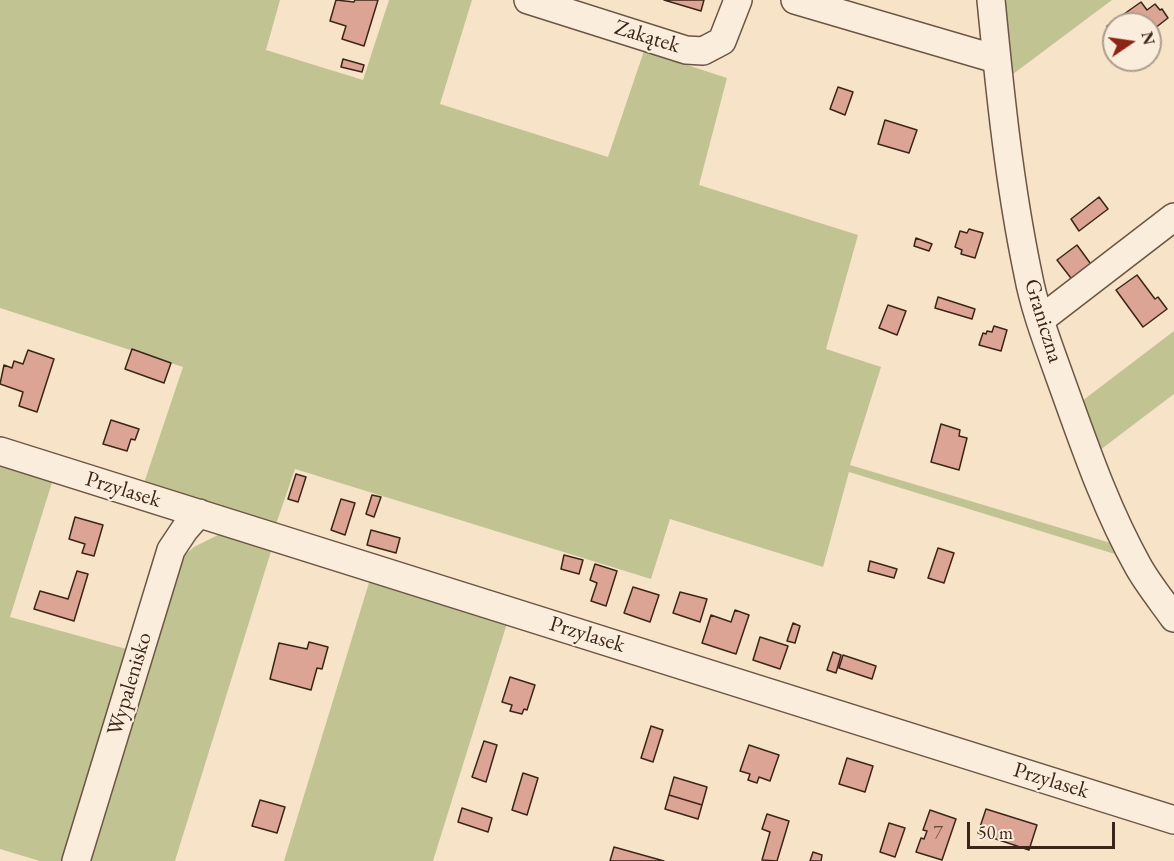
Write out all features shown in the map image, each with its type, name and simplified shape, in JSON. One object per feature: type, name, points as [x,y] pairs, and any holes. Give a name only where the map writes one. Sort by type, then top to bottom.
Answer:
[{"type":"street","name":"Zakątek","points":[[528,0],[686,50],[703,51],[722,41],[738,0]]},
{"type":"street","points":[[795,0],[996,59]]},
{"type":"street","name":"Graniczna","points":[[991,0],[1001,108],[1013,191],[1028,276],[1040,320],[1093,468],[1118,526],[1138,567],[1174,618]]},
{"type":"street","points":[[1040,320],[1174,217]]},
{"type":"street","name":"Przylasek","points":[[0,451],[1174,820]]},
{"type":"street","name":"Wypalenisko","points":[[76,861],[171,550],[199,513]]},
{"type":"green space","points":[[0,0],[280,0],[266,50],[363,80],[389,0],[472,0],[440,104],[608,157],[644,51],[727,78],[699,185],[858,235],[826,349],[881,367],[850,465],[1114,544],[1118,555],[849,472],[823,567],[670,519],[651,579],[295,469],[275,527],[143,486],[183,367],[0,308]]},
{"type":"green space","points":[[1007,0],[1112,0],[1009,77],[1000,5]]},
{"type":"green space","points":[[1174,331],[1174,394],[1100,450],[1082,401]]},
{"type":"green space","points":[[0,459],[54,476],[10,617],[130,650],[66,861],[40,861],[0,849]]},
{"type":"green space","points":[[226,531],[273,545],[175,861],[84,861],[177,562],[194,547]]},
{"type":"green space","points":[[371,576],[508,620],[433,861],[284,861]]},
{"type":"building","points":[[336,0],[354,2],[355,0],[378,0],[364,46],[342,39],[346,26],[330,21]]},
{"type":"building","points":[[664,0],[704,0],[701,11]]},
{"type":"building","points":[[1141,2],[1147,10],[1155,4],[1168,18],[1162,23],[1162,12],[1127,12]]},
{"type":"building","points":[[343,59],[364,65],[362,72],[341,67]]},
{"type":"building","points":[[838,87],[853,92],[845,115],[830,109]]},
{"type":"building","points":[[885,120],[917,130],[909,153],[878,144]]},
{"type":"building","points":[[1099,197],[1108,209],[1079,231],[1071,219]]},
{"type":"building","points":[[969,229],[983,233],[975,258],[961,254],[962,250],[955,247],[960,231],[967,233]]},
{"type":"building","points":[[916,238],[932,244],[929,251],[914,246]]},
{"type":"building","points":[[1077,245],[1093,267],[1074,282],[1057,260]]},
{"type":"building","points":[[1137,275],[1155,299],[1158,297],[1167,309],[1143,327],[1116,290]]},
{"type":"building","points":[[938,297],[975,309],[972,319],[935,308]]},
{"type":"building","points":[[888,305],[906,311],[897,335],[879,328]]},
{"type":"building","points":[[994,326],[1007,330],[1001,351],[979,345],[983,333],[992,332]]},
{"type":"building","points":[[132,349],[171,363],[164,383],[125,369]]},
{"type":"building","points":[[28,350],[54,359],[37,412],[19,406],[23,392],[0,384],[4,365],[12,368],[14,361],[23,364]]},
{"type":"building","points":[[111,420],[139,429],[135,440],[131,439],[127,451],[103,444]]},
{"type":"building","points":[[941,424],[960,430],[959,436],[967,438],[959,470],[931,462]]},
{"type":"building","points":[[296,474],[306,477],[298,502],[288,499]]},
{"type":"building","points":[[372,495],[381,497],[374,517],[366,514]]},
{"type":"building","points":[[341,499],[355,503],[345,535],[331,530]]},
{"type":"building","points":[[75,517],[103,525],[94,556],[82,553],[85,544],[69,539]]},
{"type":"building","points":[[371,530],[400,538],[396,553],[367,545]]},
{"type":"building","points":[[938,548],[954,553],[944,583],[928,578]]},
{"type":"building","points":[[564,555],[583,560],[579,574],[561,569]]},
{"type":"building","points":[[870,561],[897,569],[894,578],[868,571]]},
{"type":"building","points":[[595,564],[617,571],[606,606],[591,601],[597,583],[590,580]]},
{"type":"building","points":[[77,571],[88,574],[74,621],[34,609],[40,591],[68,599]]},
{"type":"building","points":[[633,587],[659,595],[650,622],[624,613]]},
{"type":"building","points":[[680,592],[707,599],[700,622],[673,613]]},
{"type":"building","points":[[735,610],[749,615],[736,654],[702,643],[711,615],[731,622]]},
{"type":"building","points":[[793,623],[800,626],[795,643],[787,641]]},
{"type":"building","points":[[760,637],[788,646],[780,669],[753,660]]},
{"type":"building","points":[[309,642],[328,647],[322,669],[317,668],[311,690],[270,679],[279,643],[307,649]]},
{"type":"building","points":[[833,652],[841,655],[836,673],[827,670]]},
{"type":"building","points":[[843,655],[876,666],[872,679],[839,668]]},
{"type":"building","points":[[510,677],[535,685],[527,710],[524,709],[522,714],[510,711],[512,705],[502,702]]},
{"type":"building","points":[[651,726],[663,730],[653,762],[641,758]]},
{"type":"building","points":[[484,741],[497,745],[486,782],[472,777]]},
{"type":"building","points":[[749,745],[779,755],[770,781],[759,777],[757,783],[748,780],[750,774],[740,771]]},
{"type":"building","points":[[847,758],[873,766],[865,792],[839,784]]},
{"type":"building","points":[[523,773],[538,778],[527,815],[512,810]]},
{"type":"building","points":[[674,777],[707,787],[702,805],[669,795]]},
{"type":"building","points":[[669,795],[702,805],[698,819],[665,809]]},
{"type":"building","points":[[260,800],[285,807],[277,833],[252,826]]},
{"type":"building","points":[[462,808],[492,818],[488,832],[458,822]]},
{"type":"building","points":[[986,809],[1037,825],[1029,850],[978,833]]},
{"type":"building","points":[[930,810],[956,819],[942,860],[916,852],[921,838],[924,839],[927,831],[923,830]]},
{"type":"building","points":[[767,814],[789,821],[777,861],[762,860],[770,832],[762,829]]},
{"type":"building","points":[[889,823],[905,828],[895,857],[880,852]]},
{"type":"building","points":[[614,847],[664,861],[610,861]]},
{"type":"building","points":[[813,852],[822,855],[821,861],[810,861]]}]
